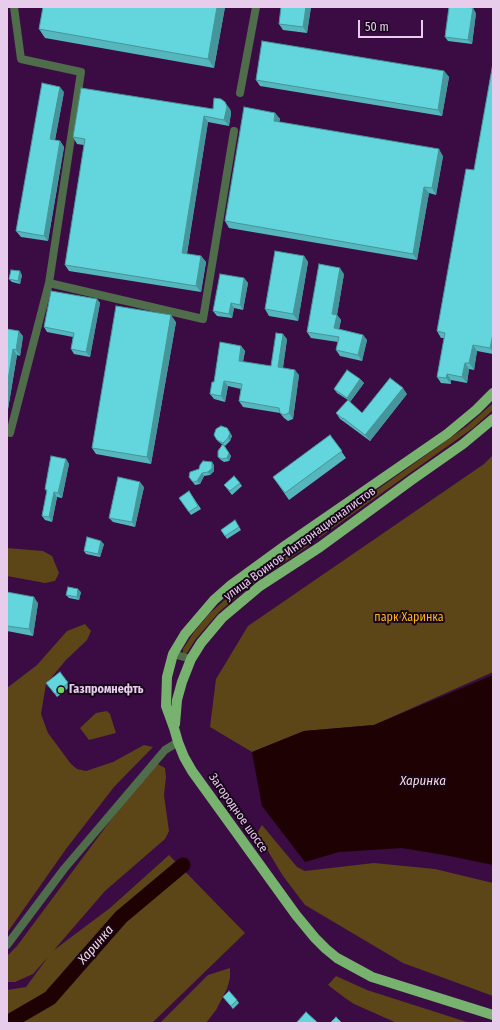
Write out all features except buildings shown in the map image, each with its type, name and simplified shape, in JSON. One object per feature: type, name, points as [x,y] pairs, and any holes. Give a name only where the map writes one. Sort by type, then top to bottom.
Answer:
[{"type":"main road","name":"улица Воинов-Интернационалистов","points":[[286,546],[447,434],[476,410],[493,393]]},
{"type":"main road","name":"улица Воинов-Интернационалистов","points":[[174,728],[176,700],[191,659],[201,643],[222,618],[240,602],[289,566],[320,547],[463,444],[493,419]]},
{"type":"main road","name":"Загородное шоссе","points":[[286,546],[231,585],[214,600],[187,631],[173,654],[167,677],[166,706],[184,757],[192,771],[253,857],[296,915],[326,949],[337,958],[372,977],[489,1013]]},
{"type":"street","points":[[10,433],[48,283],[81,72],[21,59],[14,7]]},
{"type":"street","points":[[240,93],[256,7]]},
{"type":"street","points":[[48,283],[202,319],[234,131]]},
{"type":"street","points":[[173,654],[178,657],[191,659]]},
{"type":"street","points":[[7,944],[64,869],[165,750],[178,742]]},
{"type":"green space","points":[[493,403],[493,410],[473,428],[319,538],[316,533],[467,426]]},
{"type":"green space","name":"парк Харинка","points":[[493,455],[493,672],[374,725],[304,731],[252,752],[210,727],[216,679],[248,626],[484,464]]},
{"type":"green space","points":[[309,538],[312,543],[247,588],[219,612],[195,640],[187,653],[183,653],[183,649],[194,632],[209,614],[230,595]]},
{"type":"green space","points":[[7,548],[43,551],[52,556],[59,573],[55,581],[45,583],[7,576]]},
{"type":"green space","points":[[85,624],[91,631],[87,640],[66,660],[46,684],[41,714],[48,733],[71,764],[77,769],[86,771],[113,762],[144,745],[153,747],[114,787],[66,849],[7,933],[7,688],[37,665],[67,631]]},
{"type":"green space","points":[[107,711],[110,714],[116,733],[89,740],[80,728],[96,713]]},
{"type":"green space","points":[[154,762],[165,768],[166,777],[164,795],[169,831],[165,839],[105,891],[54,950],[110,908],[169,855],[245,933],[152,1023],[7,1023],[7,990],[26,987],[48,957],[33,974],[15,982],[7,982],[7,956],[17,946]]},
{"type":"green space","points":[[262,825],[297,867],[305,871],[374,863],[435,869],[493,883],[493,996],[403,963],[305,905],[283,876],[257,833]]},
{"type":"green space","points":[[230,968],[230,978],[227,989],[216,1010],[206,1023],[160,1023],[208,975]]},
{"type":"green space","points":[[336,976],[367,990],[470,1023],[397,1023],[354,1004],[328,985]]},
{"type":"water","name":"Харинка","points":[[493,675],[493,865],[402,848],[339,852],[305,862],[262,806],[252,752],[304,731],[374,725]]},
{"type":"waterway","name":"Харинка","points":[[7,1023],[50,998],[121,917],[183,865]]},
{"type":"place","name":"Газпромнефть","points":[[61,690]]}]
